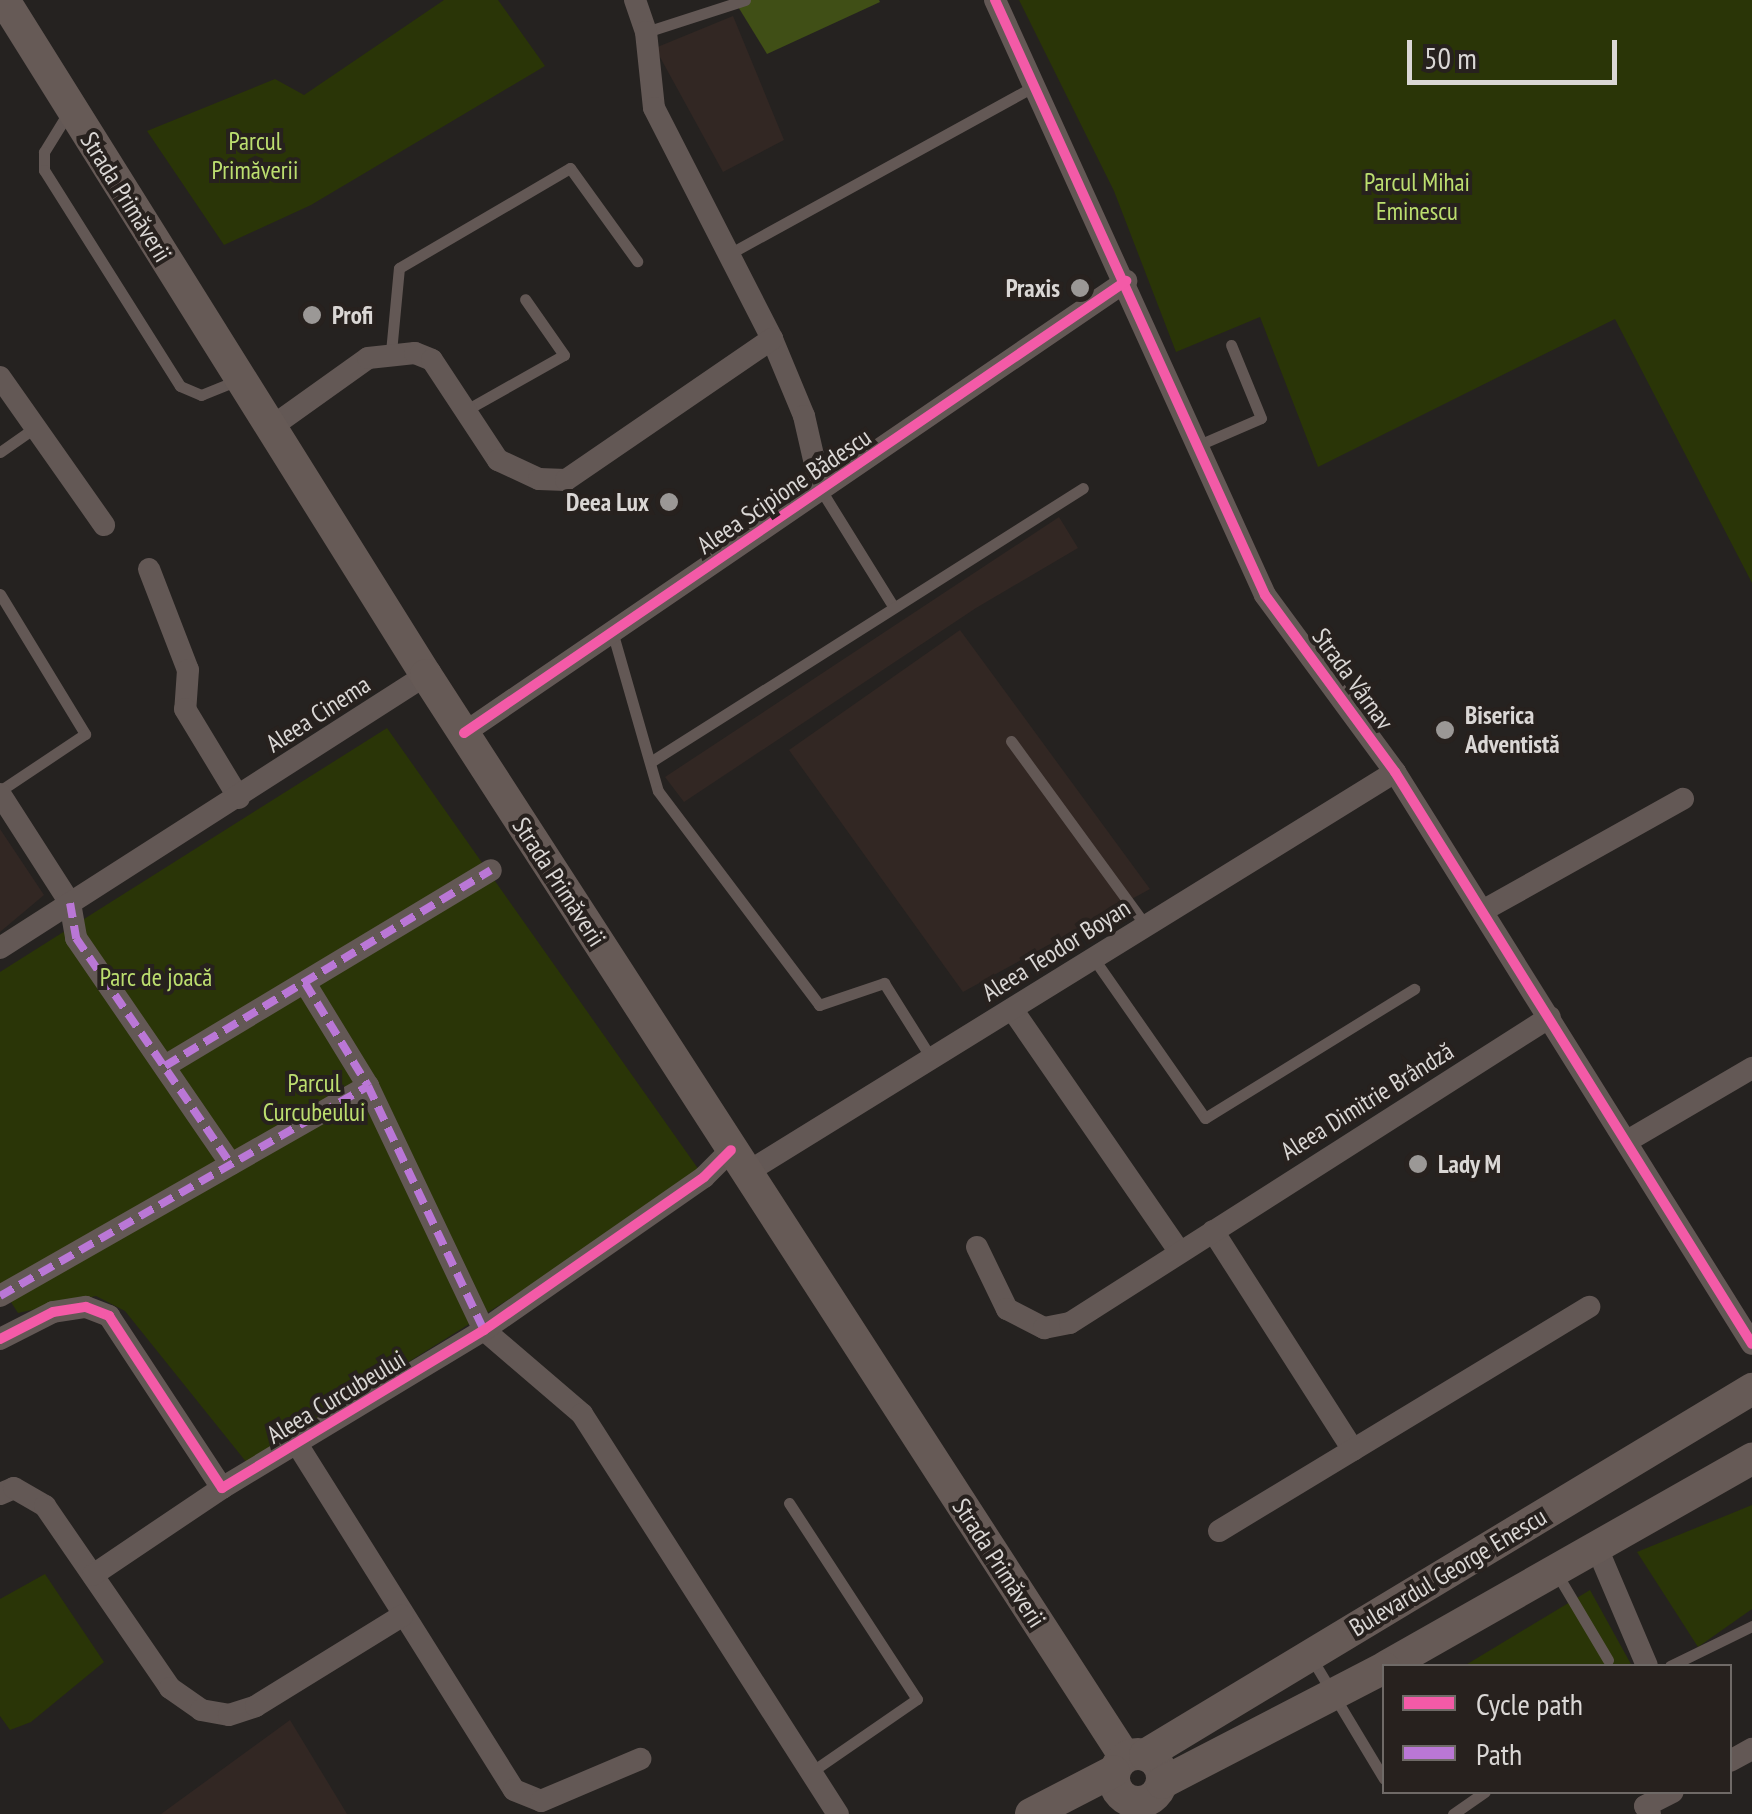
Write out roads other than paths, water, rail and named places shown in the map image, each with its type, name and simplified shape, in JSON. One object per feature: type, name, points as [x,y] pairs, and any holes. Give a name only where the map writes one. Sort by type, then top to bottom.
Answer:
[{"type":"main road","name":"Strada Primăverii","points":[[4,0],[426,675],[1139,1787]]},
{"type":"main road","name":"Bulevardul George Enescu","points":[[1139,1787],[1309,1656],[1752,1389]]},
{"type":"main road","name":"Bulevardul George Enescu","points":[[1391,1664],[1752,1459]]},
{"type":"main road","name":"Bulevardul George Enescu","points":[[1031,1814],[1139,1787],[1382,1669]]},
{"type":"street","points":[[635,0],[646,32],[654,108],[772,339],[804,416],[821,490]]},
{"type":"street","name":"Strada Vârnav","points":[[995,0],[1201,444],[1265,595],[1395,772],[1752,1344]]},
{"type":"street","name":"Aleea Scipione Bădescu","points":[[464,732],[1126,281]]},
{"type":"street","points":[[270,428],[368,358],[391,352],[432,360],[468,408],[498,460],[539,479],[566,480],[772,339]]},
{"type":"street","points":[[0,377],[31,430],[104,524]]},
{"type":"street","points":[[149,569],[188,670],[185,709],[238,798]]},
{"type":"street","name":"Aleea Cinema","points":[[0,948],[426,675]]},
{"type":"street","name":"Aleea Teodor Boyan","points":[[738,1162],[934,1063],[1091,955],[1146,926],[1395,772]]},
{"type":"street","points":[[0,793],[70,903],[76,938],[231,1164]]},
{"type":"street","points":[[1484,910],[1683,799]]},
{"type":"street","points":[[165,1066],[491,870]]},
{"type":"street","points":[[305,983],[368,1086],[484,1330],[582,1414],[838,1814]]},
{"type":"street","points":[[1012,1009],[1179,1251]]},
{"type":"street","name":"Aleea Dimitrie Brândză","points":[[977,1247],[1007,1309],[1044,1328],[1070,1323],[1550,1017]]},
{"type":"street","points":[[1628,1140],[1752,1068]]},
{"type":"street","points":[[0,1296],[368,1086]]},
{"type":"street","name":"Aleea Curcubeului","points":[[93,1575],[222,1488],[484,1330],[704,1177],[738,1162]]},
{"type":"street","points":[[1214,1231],[1353,1450]]},
{"type":"street","points":[[1220,1532],[1590,1307]]},
{"type":"street","points":[[0,1338],[53,1312],[86,1308],[109,1316],[222,1488]]},
{"type":"street","name":"Aleea Curcubeului","points":[[297,1444],[402,1616],[524,1798],[541,1801],[640,1759]]},
{"type":"street","points":[[0,1494],[14,1488],[32,1494],[170,1688],[202,1710],[229,1715],[256,1706],[402,1616]]},
{"type":"street","points":[[1597,1548],[1646,1664]]},
{"type":"street","points":[[1642,1811],[1670,1794]]},
{"type":"lane","points":[[646,32],[745,0]]},
{"type":"lane","points":[[729,254],[1035,86]]},
{"type":"lane","points":[[71,108],[44,152],[44,170],[180,386],[201,396],[240,379]]},
{"type":"lane","points":[[391,352],[399,268],[570,168],[637,261]]},
{"type":"lane","points":[[468,408],[564,355],[525,299]]},
{"type":"lane","points":[[1201,444],[1261,418],[1232,345]]},
{"type":"lane","points":[[0,452],[31,430]]},
{"type":"lane","points":[[652,761],[1084,488]]},
{"type":"lane","points":[[821,490],[892,606]]},
{"type":"lane","points":[[0,594],[85,734],[0,793]]},
{"type":"lane","points":[[612,631],[658,791],[820,1005],[884,983],[934,1063]]},
{"type":"lane","points":[[1010,741],[1146,926]]},
{"type":"lane","points":[[1091,955],[1205,1118],[1414,989]]},
{"type":"lane","points":[[789,1503],[917,1699],[811,1772]]},
{"type":"lane","points":[[1556,1572],[1608,1660]]},
{"type":"lane","points":[[1674,1664],[1752,1626]]},
{"type":"lane","points":[[1309,1656],[1382,1777]]},
{"type":"lane","points":[[1453,1814],[1483,1794]]},
{"type":"place","name":"Praxis","points":[[1080,288]]},
{"type":"place","name":"Profi","points":[[312,315]]},
{"type":"place","name":"Deea Lux","points":[[669,502]]},
{"type":"place","name":"Biserica Adventistă","points":[[1445,730]]},
{"type":"place","name":"Lady M","points":[[1418,1164]]},
{"type":"park label","name":"Parcul Primăverii","points":[[255,156]]},
{"type":"park label","name":"Parcul Mihai Eminescu","points":[[1417,198]]},
{"type":"park label","name":"Parc de joacă","points":[[156,977]]},
{"type":"park label","name":"Parcul Curcubeului","points":[[314,1098]]}]
